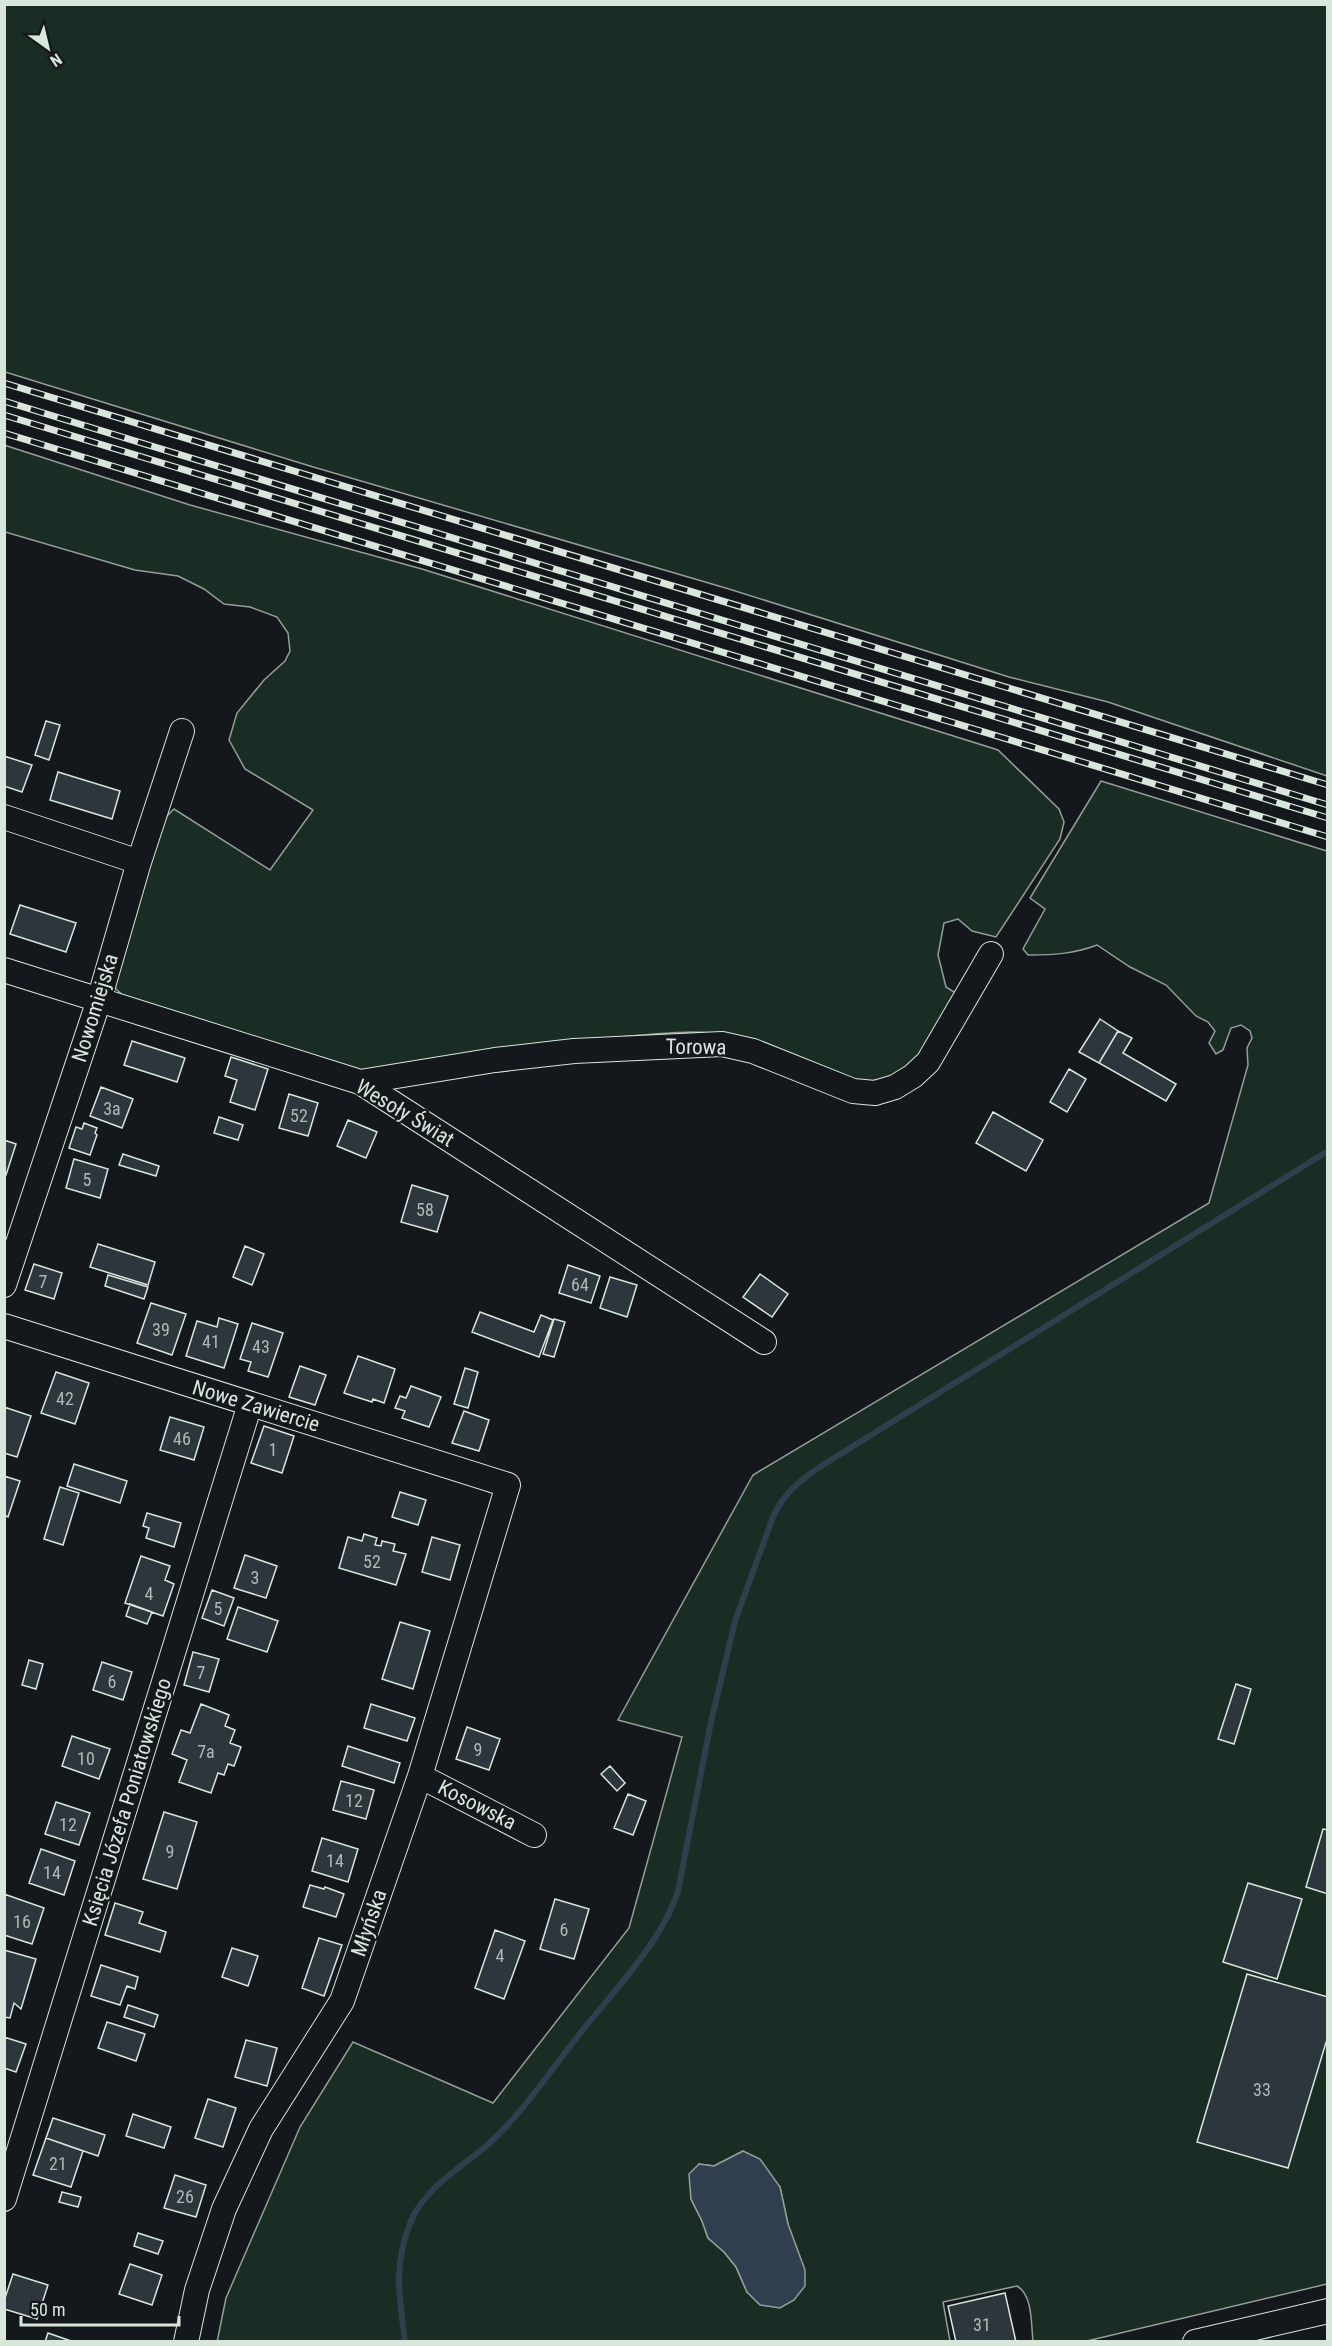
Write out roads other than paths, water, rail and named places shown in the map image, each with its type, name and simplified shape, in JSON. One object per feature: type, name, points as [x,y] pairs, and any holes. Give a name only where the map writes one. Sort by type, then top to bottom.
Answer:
[{"type":"street","name":"Nowomiejska","points":[[4,1285],[99,1000],[139,861],[182,731]]},
{"type":"street","points":[[4,817],[139,861]]},
{"type":"street","name":"Torowa","points":[[360,1082],[551,1053],[722,1044],[753,1051],[853,1091],[875,1093],[896,1087],[928,1062],[991,954]]},
{"type":"street","name":"Wesoły Świat","points":[[4,970],[360,1082],[764,1342]]},
{"type":"street","name":"Nowe Zawiercie","points":[[4,1326],[508,1485]]},
{"type":"street","name":"Księcia Józefa Poniatowskiego","points":[[4,2199],[250,1404]]},
{"type":"street","name":"Młyńska","points":[[186,2342],[197,2290],[224,2209],[261,2130],[342,2001],[420,1776],[508,1485]]},
{"type":"street","name":"Kosowska","points":[[420,1776],[534,1835]]},
{"type":"street","points":[[1195,2342],[1328,2311]]},
{"type":"water","points":[[743,2151],[760,2159],[780,2187],[788,2224],[805,2270],[805,2286],[794,2300],[780,2308],[760,2305],[747,2292],[736,2267],[708,2238],[691,2199],[689,2174],[699,2164],[714,2166]]},
{"type":"waterway","points":[[405,2342],[399,2280],[400,2266],[405,2237],[418,2208],[437,2186],[494,2139],[517,2115],[634,1967],[670,1910],[678,1891],[711,1722],[735,1621],[773,1517],[783,1500],[802,1480],[826,1463],[1328,1151]]},
{"type":"railway","points":[[4,383],[1328,785]]},
{"type":"railway","points":[[4,401],[1328,805]]},
{"type":"railway","points":[[4,415],[1328,818]]},
{"type":"railway","points":[[4,433],[1328,837]]}]
